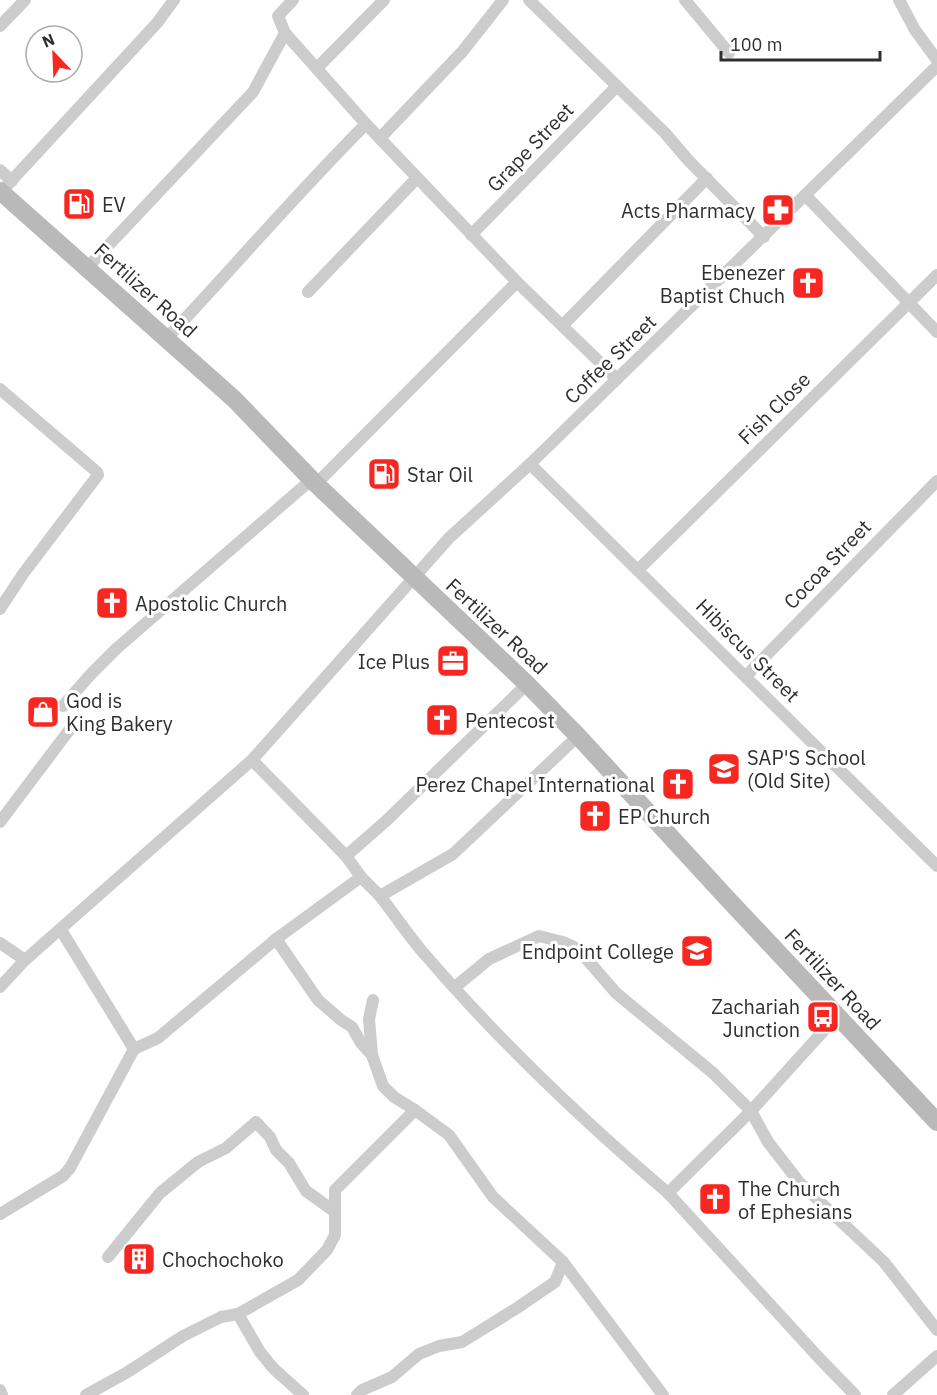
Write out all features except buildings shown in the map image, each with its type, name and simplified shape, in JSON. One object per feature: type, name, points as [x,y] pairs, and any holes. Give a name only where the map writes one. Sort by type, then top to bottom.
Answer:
[{"type":"street","points":[[0,26],[26,0]]},
{"type":"street","points":[[4,188],[157,23],[174,0]]},
{"type":"street","points":[[291,0],[278,16],[285,33],[366,124],[471,235],[617,379]]},
{"type":"street","points":[[317,68],[384,0]]},
{"type":"street","points":[[380,138],[462,52],[503,0]]},
{"type":"street","points":[[529,0],[665,133],[764,237]]},
{"type":"street","points":[[685,0],[729,53]]},
{"type":"street","points":[[899,0],[915,30],[937,60]]},
{"type":"street","points":[[88,267],[253,92],[285,33]]},
{"type":"street","name":"Coffee Street","points":[[0,987],[25,960],[252,760],[449,538],[530,464],[937,66]]},
{"type":"street","name":"Grape Street","points":[[471,235],[617,86]]},
{"type":"street","points":[[167,338],[224,278],[305,186],[366,124]]},
{"type":"street","points":[[0,170],[4,188]]},
{"type":"street","points":[[308,292],[417,178]]},
{"type":"street","points":[[563,325],[707,178]]},
{"type":"street","name":"Fertilizer Road","points":[[4,188],[234,399],[313,482],[527,684],[937,1122]]},
{"type":"street","points":[[806,196],[937,332]]},
{"type":"street","name":"Fish Close","points":[[638,570],[937,275]]},
{"type":"street","points":[[63,706],[116,649],[313,482],[517,282]]},
{"type":"street","points":[[0,609],[23,574],[98,475],[1,392]]},
{"type":"street","name":"Hibiscus Street","points":[[530,464],[937,866]]},
{"type":"street","name":"Cocoa Street","points":[[746,676],[937,481]]},
{"type":"street","points":[[346,856],[386,821],[527,684]]},
{"type":"street","points":[[0,822],[70,729]]},
{"type":"street","points":[[380,896],[453,854],[578,736]]},
{"type":"street","points":[[252,760],[346,856],[420,949],[455,987],[550,1087],[668,1193],[819,1359],[855,1395]]},
{"type":"street","points":[[0,1214],[63,1176],[70,1168],[134,1049],[158,1038],[276,939],[361,877]]},
{"type":"street","points":[[61,930],[134,1049]]},
{"type":"street","points":[[455,987],[489,959],[539,936],[578,949],[616,993],[713,1073],[751,1111],[768,1142],[799,1182],[884,1262],[937,1330]]},
{"type":"street","points":[[276,939],[318,1000],[352,1027],[361,1043],[372,1055]]},
{"type":"street","points":[[0,943],[25,960]]},
{"type":"street","points":[[373,1000],[369,1018],[372,1055],[383,1086],[393,1097],[450,1135],[493,1197],[563,1262],[663,1395]]},
{"type":"street","points":[[668,1193],[751,1111],[837,1016]]},
{"type":"street","points":[[86,1395],[135,1368],[183,1336],[221,1317],[238,1314],[298,1280],[327,1250],[335,1235],[335,1190],[415,1110]]},
{"type":"street","points":[[108,1257],[160,1193],[198,1162],[226,1148],[256,1122],[270,1137],[276,1150],[289,1163],[306,1191],[334,1211]]},
{"type":"street","points":[[357,1395],[362,1390],[392,1377],[419,1354],[439,1346],[462,1342],[517,1308],[555,1282],[563,1262]]},
{"type":"street","points":[[238,1314],[260,1352],[273,1368],[303,1395]]},
{"type":"street","points":[[893,1395],[937,1356]]},
{"type":"street","points":[[0,1390],[2,1395]]},
{"type":"place","name":"EV","points":[[79,204]]},
{"type":"place","name":"Acts Pharmacy","points":[[778,210]]},
{"type":"place","name":"Ebenezer Baptist Chuch","points":[[808,283]]},
{"type":"place","name":"Star Oil","points":[[384,474]]},
{"type":"place","name":"Apostolic Church","points":[[112,603]]},
{"type":"place","name":"Ice Plus","points":[[453,661]]},
{"type":"place","name":"God is King Bakery","points":[[43,712]]},
{"type":"place","name":"Pentecost","points":[[442,720]]},
{"type":"place","name":"SAP'S School (Old Site)","points":[[724,769]]},
{"type":"place","name":"Perez Chapel International","points":[[678,784]]},
{"type":"place","name":"EP Church","points":[[595,816]]},
{"type":"place","name":"Endpoint College","points":[[697,951]]},
{"type":"place","name":"Zachariah Junction","points":[[823,1017]]},
{"type":"place","name":"The Church of Ephesians","points":[[715,1199]]},
{"type":"place","name":"Chochochoko","points":[[139,1259]]}]
